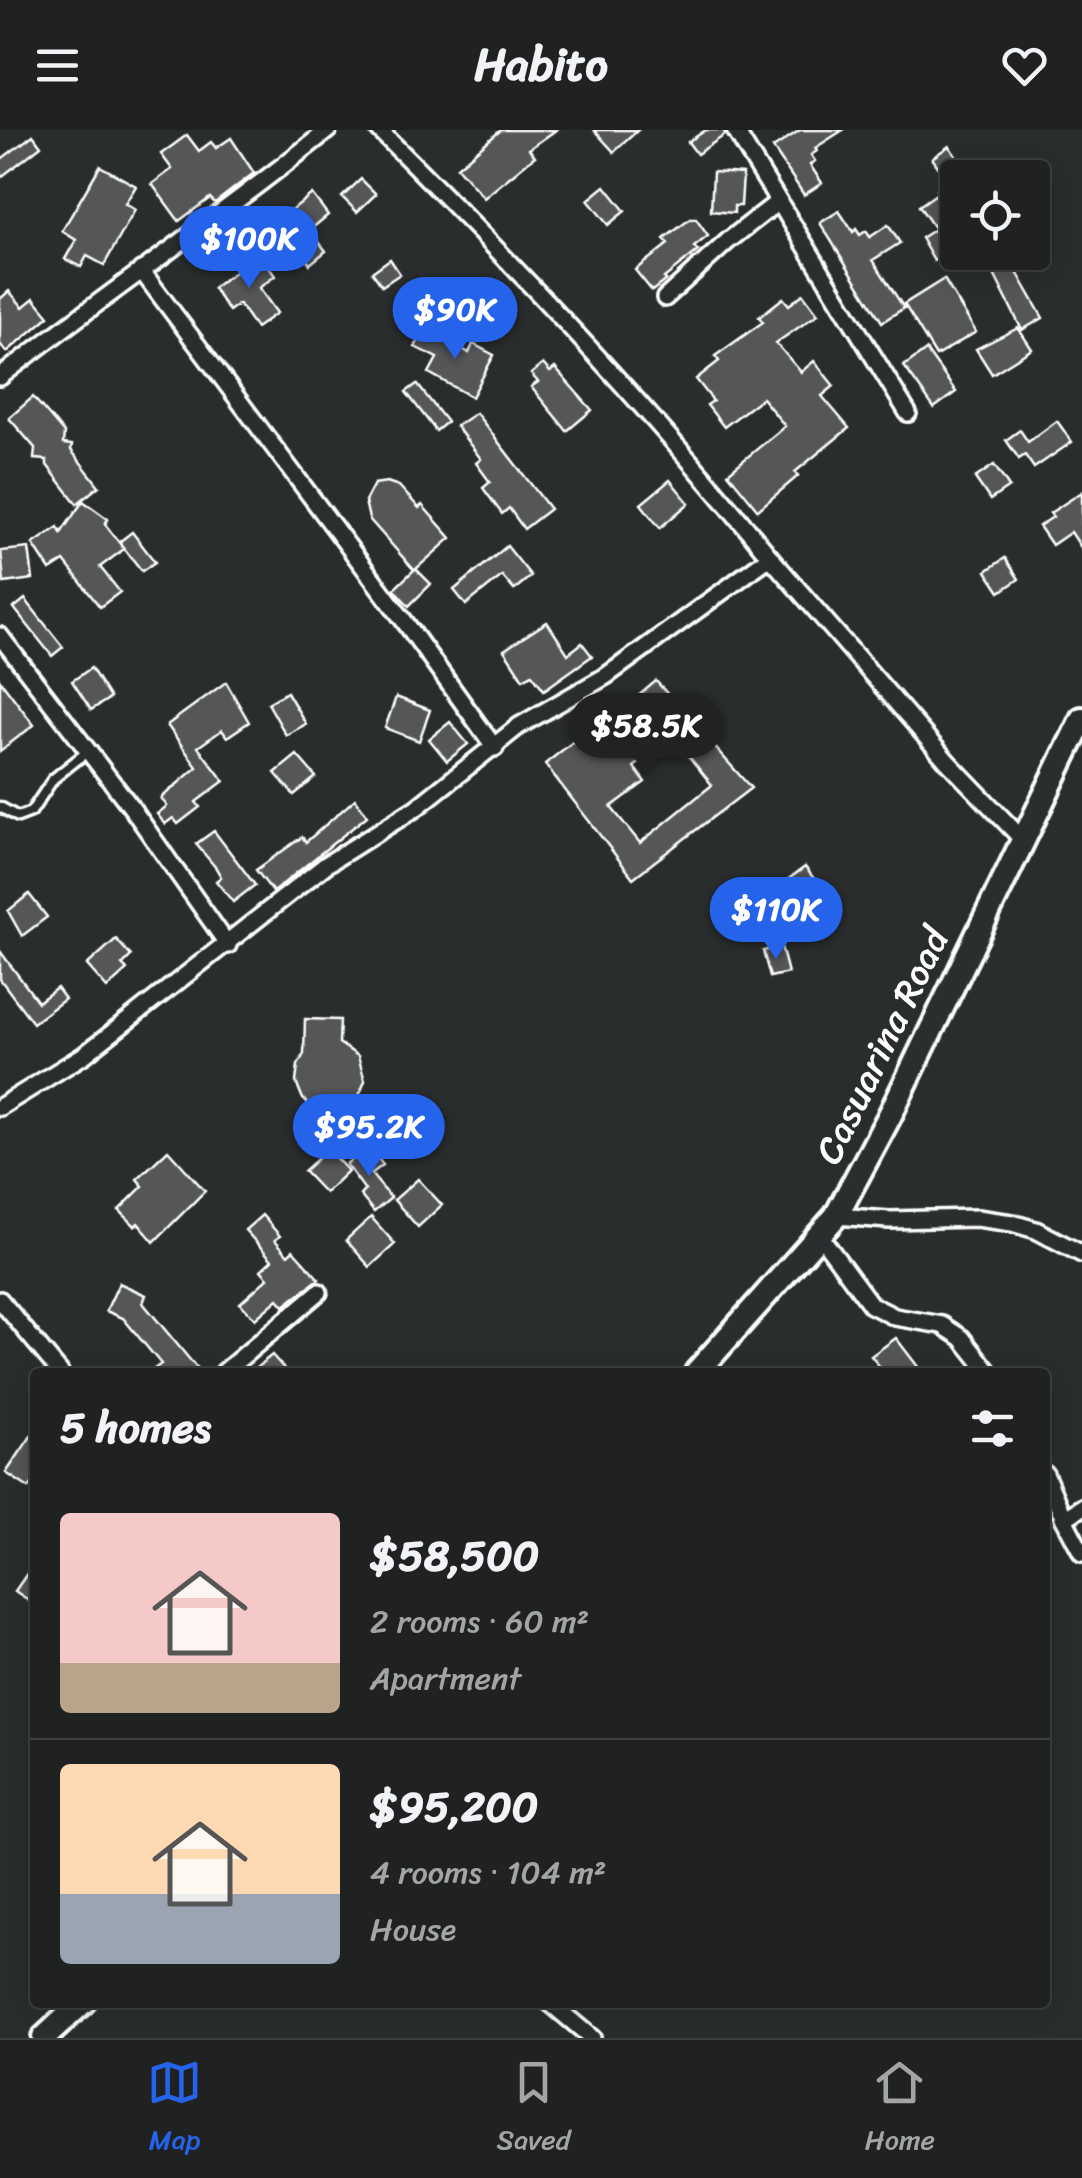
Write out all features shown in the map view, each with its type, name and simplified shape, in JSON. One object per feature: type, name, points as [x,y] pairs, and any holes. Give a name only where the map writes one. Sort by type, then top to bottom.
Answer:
[{"type":"street","points":[[0,377],[141,270],[234,206],[328,130]]},
{"type":"street","points":[[379,130],[450,200],[663,428],[947,760],[1022,840]]},
{"type":"street","points":[[735,130],[908,413]]},
{"type":"street","points":[[665,298],[728,240],[780,201]]},
{"type":"street","points":[[141,270],[495,748]]},
{"type":"street","points":[[0,1107],[84,1055],[327,864],[416,808],[519,726],[606,676],[770,556]]},
{"type":"street","points":[[0,636],[88,750],[228,945]]},
{"type":"street","name":"Casuarina Road","points":[[702,1368],[836,1216],[889,1117],[1082,719]]},
{"type":"street","points":[[836,1216],[889,1220],[977,1218],[1012,1223],[1036,1230],[1082,1254]]},
{"type":"street","points":[[820,1237],[871,1306],[895,1317],[942,1325],[962,1338],[986,1368]]},
{"type":"street","points":[[229,1368],[319,1292]]},
{"type":"street","points":[[0,1300],[57,1368]]},
{"type":"street","points":[[1050,1486],[1082,1553]]},
{"type":"street","points":[[1064,1519],[1082,1508]]},
{"type":"street","points":[[44,2038],[77,2008]]},
{"type":"street","points":[[556,2008],[592,2038]]},
{"type":"lane","points":[[0,807],[18,816],[31,812],[54,779],[88,750]]},
{"type":"building","points":[[501,130],[556,130],[529,149],[535,156],[484,198],[457,167]]},
{"type":"building","points":[[594,130],[638,130],[614,152]]},
{"type":"building","points":[[706,130],[724,130],[725,135],[697,154],[688,142]]},
{"type":"building","points":[[800,130],[843,130],[815,148],[817,151],[811,155],[815,161],[810,165],[822,183],[804,195],[773,148]]},
{"type":"building","points":[[33,135],[41,146],[0,178],[0,160]]},
{"type":"building","points":[[187,135],[199,151],[211,142],[216,148],[231,138],[254,173],[215,203],[210,198],[179,221],[152,184],[172,169],[161,154]]},
{"type":"building","points":[[949,146],[959,160],[940,160],[940,169],[932,158]]},
{"type":"building","points":[[100,166],[136,186],[125,204],[135,210],[104,265],[87,256],[81,267],[65,259],[76,240],[62,231]]},
{"type":"building","points":[[713,172],[743,174],[741,206],[734,206],[734,213],[711,211]]},
{"type":"building","points":[[361,179],[376,194],[357,212],[342,197]]},
{"type":"building","points":[[605,186],[625,211],[608,225],[588,200]]},
{"type":"building","points":[[940,187],[940,258],[934,261],[921,238],[935,229],[919,206],[939,192]]},
{"type":"building","points":[[312,194],[328,215],[310,230],[326,251],[310,264],[277,221]]},
{"type":"building","points":[[839,211],[853,232],[856,229],[860,235],[866,231],[870,237],[888,225],[900,243],[873,260],[904,308],[882,322],[820,223]]},
{"type":"building","points":[[690,219],[696,219],[708,236],[694,247],[698,251],[652,291],[635,270],[668,244],[664,239]]},
{"type":"building","points":[[260,254],[275,276],[259,288],[277,313],[256,328],[239,304],[229,311],[213,288]]},
{"type":"building","points":[[390,259],[400,274],[382,286],[372,272]]},
{"type":"building","points":[[992,270],[1016,270],[1043,318],[1022,330]]},
{"type":"building","points":[[944,279],[976,332],[936,356],[904,304]]},
{"type":"building","points":[[9,291],[23,307],[34,298],[49,316],[7,352],[0,344],[0,299]]},
{"type":"building","points":[[803,294],[818,314],[776,343],[801,372],[814,361],[834,386],[822,396],[849,428],[795,472],[798,476],[758,510],[728,473],[785,426],[762,398],[724,427],[707,405],[713,401],[696,379],[719,361],[715,356],[763,322],[759,317],[783,298],[789,305]]},
{"type":"building","points":[[426,327],[469,353],[473,344],[494,355],[472,397],[429,373],[437,358],[415,347]]},
{"type":"building","points":[[1018,328],[1032,349],[992,374],[976,349]]},
{"type":"building","points":[[926,350],[956,392],[934,408],[904,366]]},
{"type":"building","points":[[543,364],[550,372],[555,368],[592,410],[567,431],[531,387],[538,382],[531,374]]},
{"type":"building","points":[[417,384],[447,422],[436,431],[406,392]]},
{"type":"building","points":[[33,397],[64,433],[63,444],[72,445],[71,450],[99,486],[77,504],[47,460],[34,459],[35,448],[9,418]]},
{"type":"building","points":[[476,413],[550,509],[524,529],[509,508],[502,514],[483,488],[490,482],[476,463],[481,459],[456,426]]},
{"type":"building","points":[[1057,421],[1072,442],[1034,468],[1025,455],[1019,459],[1006,440],[1020,430],[1028,442]]},
{"type":"building","points":[[994,465],[1009,487],[990,500],[975,478]]},
{"type":"building","points":[[670,480],[689,503],[660,528],[641,504]]},
{"type":"building","points":[[387,482],[399,486],[419,508],[422,505],[451,538],[416,569],[431,584],[409,606],[394,589],[414,570],[369,519],[365,501],[374,484]]},
{"type":"building","points":[[1082,492],[1082,549],[1071,532],[1052,545],[1039,526],[1053,517],[1050,513]]},
{"type":"building","points":[[83,501],[108,519],[105,524],[124,549],[100,567],[120,592],[100,607],[64,561],[50,570],[33,544],[58,527],[61,533]]},
{"type":"building","points":[[132,532],[155,562],[142,571],[119,542]]},
{"type":"building","points":[[507,546],[531,576],[514,590],[502,576],[466,605],[454,590]]},
{"type":"building","points":[[29,548],[33,579],[4,583],[1,551]]},
{"type":"building","points":[[1005,558],[1019,579],[1000,592],[986,571]]},
{"type":"building","points":[[25,599],[63,647],[52,656],[14,608]]},
{"type":"building","points":[[547,622],[568,654],[582,643],[592,656],[544,690],[532,674],[523,679],[504,650]]},
{"type":"building","points":[[91,668],[110,698],[91,710],[72,681]]},
{"type":"building","points":[[0,680],[34,725],[0,751]]},
{"type":"building","points":[[656,681],[751,788],[633,878],[545,764],[599,721],[624,708]],"holes":[[[673,737],[712,785],[640,843],[611,807],[645,782],[634,767]]]},
{"type":"building","points":[[226,682],[249,722],[227,737],[222,730],[198,747],[224,781],[196,802],[200,807],[178,824],[173,818],[165,824],[157,814],[167,806],[161,798],[197,767],[167,725]]},
{"type":"building","points":[[287,692],[306,724],[286,735],[268,703]]},
{"type":"building","points":[[396,697],[430,710],[419,741],[385,728]]},
{"type":"building","points":[[450,722],[468,744],[447,761],[429,739]]},
{"type":"building","points":[[297,755],[316,777],[294,795],[275,773]]},
{"type":"building","points":[[355,799],[367,816],[273,892],[256,870],[302,837],[306,842]]},
{"type":"building","points":[[214,831],[255,885],[233,902],[216,881],[221,877],[216,868],[196,844]]},
{"type":"building","points":[[805,867],[836,907],[814,923],[783,883]]},
{"type":"building","points":[[29,894],[47,917],[22,936],[8,911]]},
{"type":"building","points":[[116,939],[131,956],[122,965],[127,970],[107,988],[87,965]]},
{"type":"building","points":[[781,946],[788,973],[770,977],[763,951]]},
{"type":"building","points":[[0,951],[38,1002],[57,988],[65,999],[33,1023],[0,979]]},
{"type":"building","points":[[305,1019],[340,1020],[339,1043],[358,1056],[365,1081],[355,1106],[328,1112],[306,1133],[296,1123],[312,1107],[303,1099],[296,1082],[304,1054]]},
{"type":"building","points":[[377,1113],[397,1138],[376,1155],[356,1130]]},
{"type":"building","points":[[335,1143],[331,1153],[348,1171],[325,1193],[304,1171]]},
{"type":"building","points":[[369,1147],[383,1165],[371,1174],[391,1198],[374,1212],[360,1195],[365,1190],[346,1164]]},
{"type":"building","points":[[168,1150],[205,1191],[154,1242],[138,1223],[135,1226],[119,1210],[143,1186],[137,1179]]},
{"type":"building","points":[[418,1179],[442,1205],[418,1227],[394,1200]]},
{"type":"building","points":[[262,1215],[280,1236],[275,1240],[288,1255],[293,1250],[319,1279],[284,1306],[278,1299],[255,1319],[240,1303],[268,1278],[261,1270],[272,1260],[245,1230]]},
{"type":"building","points":[[371,1217],[395,1244],[370,1267],[346,1240]]},
{"type":"building","points":[[119,1283],[146,1295],[143,1303],[197,1368],[156,1368],[161,1364],[123,1318],[106,1311]]},
{"type":"building","points":[[896,1338],[919,1368],[881,1368],[871,1356]]},
{"type":"building","points":[[272,1355],[283,1368],[256,1368]]},
{"type":"building","points":[[30,1437],[30,1487],[6,1473]]},
{"type":"building","points":[[30,1569],[30,1602],[15,1591]]}]
